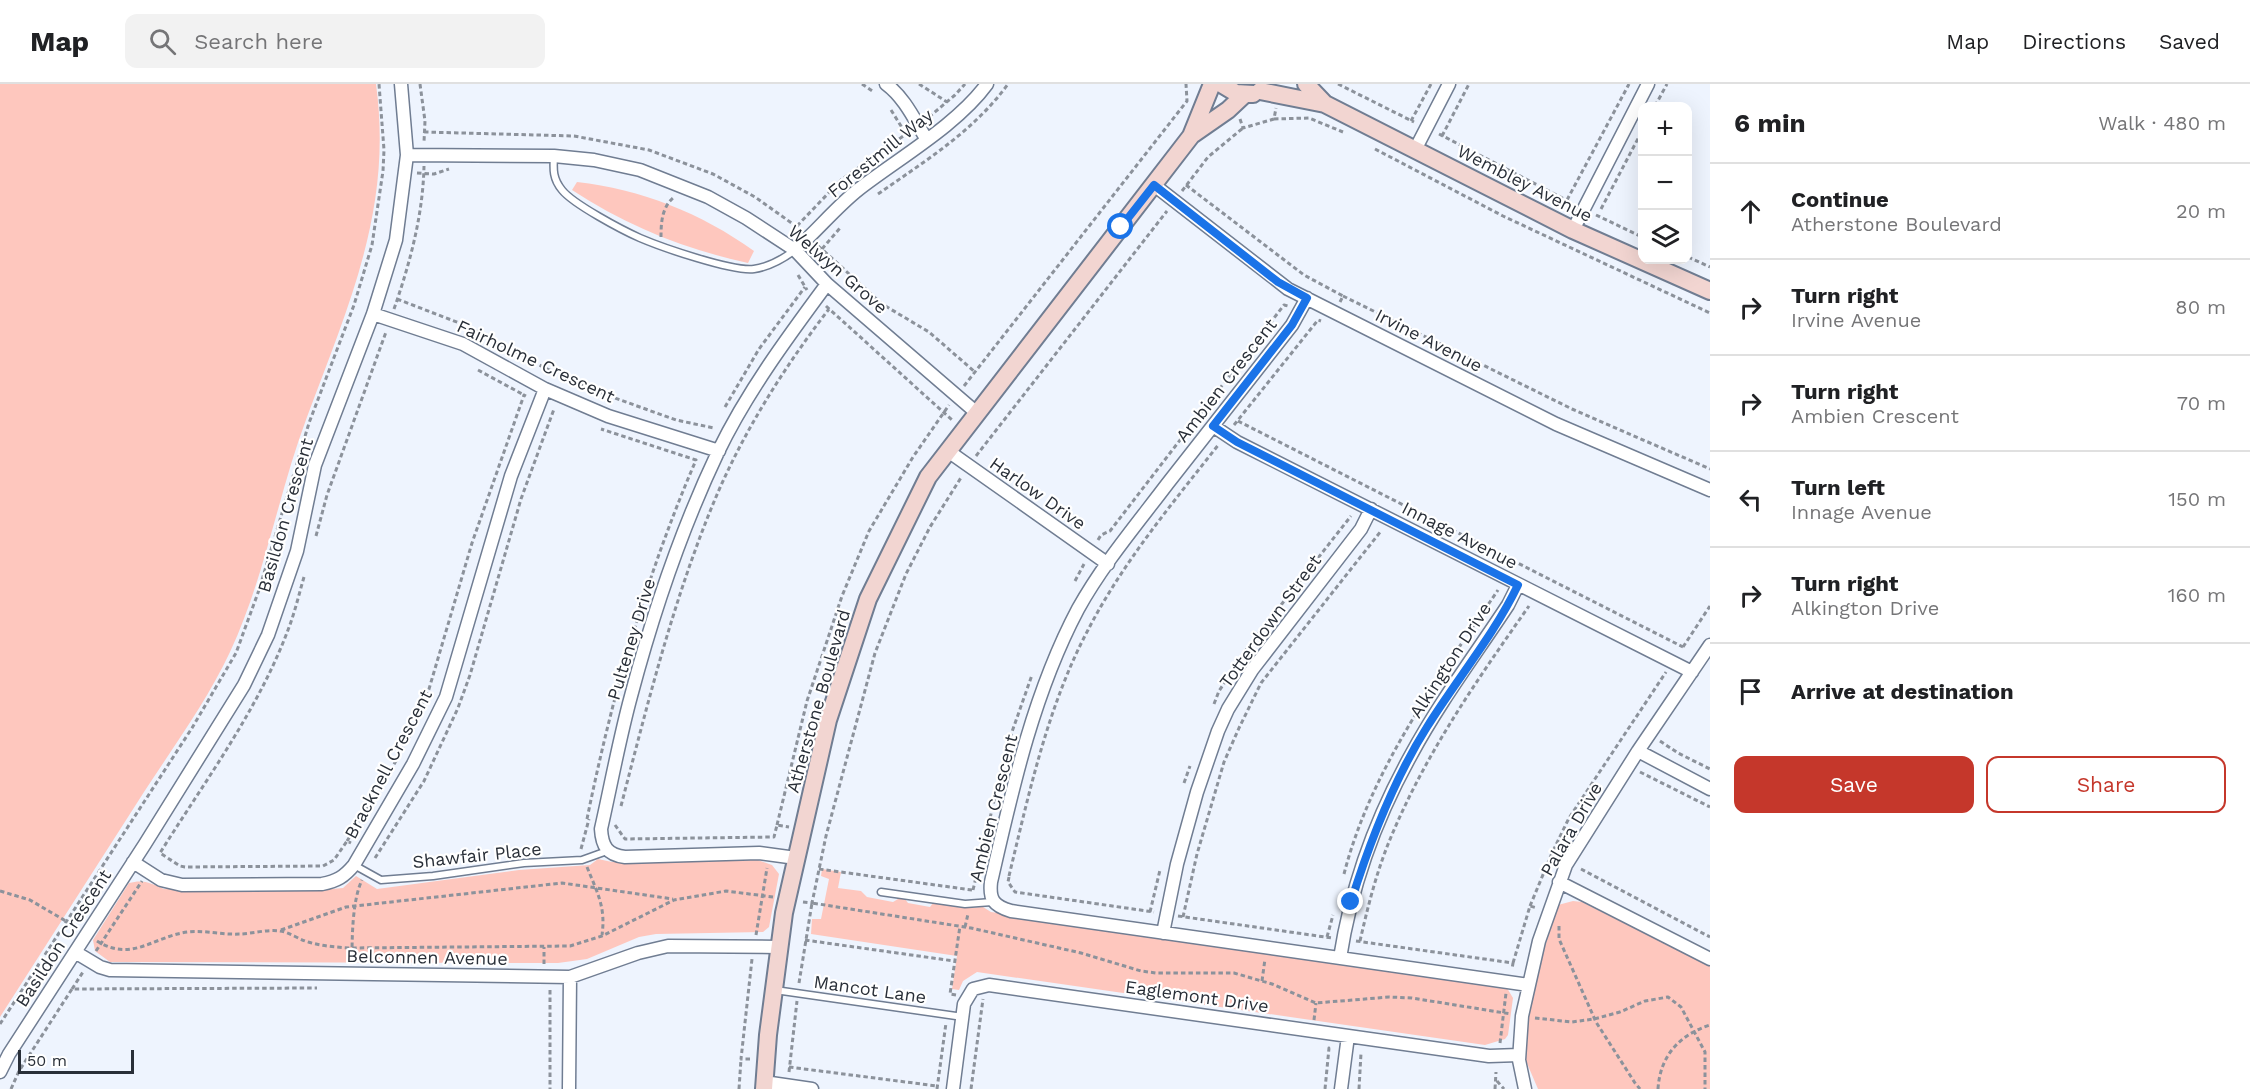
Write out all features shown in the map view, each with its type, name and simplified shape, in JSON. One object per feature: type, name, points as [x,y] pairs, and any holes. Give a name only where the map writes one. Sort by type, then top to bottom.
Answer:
[{"type":"street","name":"Basildon Crescent","points":[[0,1072],[9,1054],[145,844],[244,685],[268,635],[297,551],[315,465],[373,314],[396,240],[407,155],[401,84]]},
{"type":"street","points":[[886,84],[905,104],[927,140]]},
{"type":"street","name":"Forestmill Way","points":[[795,250],[857,191],[927,140],[978,97],[987,84]]},
{"type":"street","name":"Atherstone Boulevard","points":[[764,1086],[779,947],[787,899],[828,720],[868,598],[928,477],[1191,136],[1212,84]]},
{"type":"street","name":"Wembley Avenue","points":[[1221,84],[1228,90],[1258,90],[1325,104],[1573,230],[1710,291]]},
{"type":"street","name":"Wembley Avenue","points":[[1306,84],[1325,104]]},
{"type":"street","points":[[1414,150],[1449,84]]},
{"type":"street","points":[[1573,230],[1648,84]]},
{"type":"street","name":"Atherstone Boulevard","points":[[1191,136],[1258,90]]},
{"type":"street","name":"Welwyn Grove","points":[[407,155],[554,156],[594,160],[640,170],[708,197],[746,218],[795,250],[827,284],[978,414]]},
{"type":"street","name":"Irvine Avenue","points":[[1154,185],[1278,282],[1307,298],[1548,420],[1710,490]]},
{"type":"street","name":"Pulteney Drive","points":[[607,851],[602,842],[601,829],[631,697],[657,607],[693,509],[719,451],[759,378],[827,284]]},
{"type":"street","name":"Ambien Crescent","points":[[1307,298],[1292,325],[1108,564],[1078,609],[1046,682],[1007,809],[991,882],[992,902],[1011,911],[1529,985]]},
{"type":"street","name":"Fairholme Crescent","points":[[373,314],[463,344],[545,389],[608,416],[719,451]]},
{"type":"street","name":"Bracknell Crescent","points":[[133,862],[161,880],[182,885],[322,884],[339,880],[354,865],[413,764],[446,697],[511,476],[545,389]]},
{"type":"street","name":"Innage Avenue","points":[[1213,426],[1518,585],[1692,672]]},
{"type":"street","name":"Harlow Drive","points":[[948,451],[1108,564]]},
{"type":"street","name":"Totterdown Street","points":[[1163,933],[1177,864],[1197,792],[1228,709],[1252,670],[1361,529],[1371,509]]},
{"type":"street","name":"Alkington Drive","points":[[1340,958],[1360,873],[1395,786],[1426,729],[1508,605],[1518,585]]},
{"type":"street","name":"Palara Drive","points":[[1525,1089],[1519,1055],[1522,1016],[1539,941],[1566,865],[1597,813],[1643,754],[1710,645]]},
{"type":"street","points":[[1643,754],[1710,789]]},
{"type":"street","points":[[607,851],[615,856],[625,857],[759,854],[796,858]]},
{"type":"street","points":[[1559,882],[1710,959]]},
{"type":"street","name":"Belconnen Avenue","points":[[75,951],[99,968],[110,970],[570,982],[638,953],[668,946],[779,947]]},
{"type":"street","points":[[569,1089],[570,982]]},
{"type":"street","name":"Eaglemont Drive","points":[[953,1089],[964,1004],[973,989],[989,985],[1489,1056],[1519,1055]]},
{"type":"street","points":[[1341,1089],[1348,1036]]},
{"type":"street","points":[[764,1086],[812,1089]]},
{"type":"lane","points":[[554,156],[553,176],[563,192],[639,238],[731,267],[752,270],[785,257],[795,250]]},
{"type":"lane","name":"Shawfair Place","points":[[354,865],[381,880],[433,876],[524,863],[582,860],[607,851]]},
{"type":"lane","points":[[881,892],[965,904],[992,902]]},
{"type":"lane","name":"Mancot Lane","points":[[774,990],[963,1017]]},
{"type":"path","points":[[0,1024],[192,728],[236,653],[259,590],[309,423],[354,305],[372,245],[384,150],[379,84]]},
{"type":"path","points":[[862,84],[879,96]]},
{"type":"path","points":[[920,84],[947,102]]},
{"type":"path","points":[[797,226],[841,180],[906,135],[947,102],[965,84]]},
{"type":"path","points":[[1338,84],[1638,235]]},
{"type":"path","points":[[1411,121],[1431,84]]},
{"type":"path","points":[[1442,136],[1469,84]]},
{"type":"path","points":[[1567,200],[1629,84]]},
{"type":"path","points":[[1657,102],[1667,84]]},
{"type":"path","points":[[890,108],[906,135]]},
{"type":"path","points":[[1274,119],[1309,118],[1346,134]]},
{"type":"path","points":[[947,1015],[937,1088],[789,1065],[812,903],[826,836],[875,653],[906,574],[930,527],[968,466],[1208,157],[1244,129]]},
{"type":"path","points":[[1597,216],[1638,139]]},
{"type":"path","points":[[1375,149],[1503,216],[1710,313]]},
{"type":"path","points":[[1186,185],[1304,275],[1572,409],[1710,470]]},
{"type":"path","points":[[661,245],[661,220],[669,201],[685,188]]},
{"type":"path","points":[[824,251],[882,304],[929,332],[975,372]]},
{"type":"path","points":[[1692,259],[1710,267]]},
{"type":"path","points":[[1076,581],[1101,535],[1110,531],[1284,305],[1329,325],[1343,296]]},
{"type":"path","points":[[398,299],[467,326],[545,368],[601,393],[676,420],[714,428]]},
{"type":"path","points":[[616,826],[653,680],[688,568],[711,507],[731,465],[770,395],[795,354],[830,309]]},
{"type":"path","points":[[1009,876],[1024,814],[1053,716],[1068,671],[1087,630],[1142,542],[1318,320]]},
{"type":"path","points":[[368,327],[396,336]]},
{"type":"path","points":[[477,369],[524,395]]},
{"type":"path","points":[[1237,421],[1683,647]]},
{"type":"path","points":[[587,819],[609,716],[626,654],[669,523],[696,460],[596,428]]},
{"type":"path","points":[[1183,916],[1197,854],[1224,762],[1261,683],[1381,531]]},
{"type":"path","points":[[1360,941],[1372,891],[1391,837],[1426,763],[1455,713],[1529,606]]},
{"type":"path","points":[[1530,906],[1569,818],[1710,606]]},
{"type":"path","points":[[1636,777],[1640,772],[1643,754],[1660,741],[1710,769]]},
{"type":"path","points":[[1640,772],[1710,807]]},
{"type":"path","points":[[11,1089],[19,1071],[160,853],[145,844]]},
{"type":"path","points":[[1586,861],[1581,869],[1710,937]]},
{"type":"path","points":[[0,891],[30,900],[101,943],[118,949],[132,949],[183,933],[235,934],[279,931],[346,907],[562,882],[674,900]]},
{"type":"path","points":[[279,931],[303,941],[327,947],[570,946],[602,936],[674,900],[726,891],[971,928],[1082,953],[1141,971],[1234,973],[1272,984],[1317,1003],[1389,997],[1412,998],[1572,1022],[1594,1019],[1620,1012],[1645,1001],[1668,997],[1681,1007],[1705,1052],[1704,1089]]},
{"type":"path","points":[[1559,922],[1559,939],[1594,1019],[1640,1089]]},
{"type":"path","points":[[805,940],[954,961]]},
{"type":"path","points":[[543,990],[550,990],[570,982]]},
{"type":"path","points":[[72,989],[317,988]]},
{"type":"path","points":[[550,990],[550,1089]]},
{"type":"path","points":[[1658,1089],[1664,1062],[1677,1044],[1694,1030],[1710,1025]]},
{"type":"path","points":[[739,1089],[741,1059]]},
{"type":"path","points":[[1495,1089],[1496,1072]]},
{"type":"path","points":[[1496,1079],[1503,1089]]},
{"type":"shaded area","points":[[0,84],[376,84],[380,129],[373,214],[364,255],[338,335],[297,446],[242,624],[230,652],[190,723],[0,1017]]},
{"type":"shaded area","points":[[577,182],[624,190],[670,205],[713,225],[754,251],[748,263],[701,251],[657,235],[614,215],[572,190]]},
{"type":"shaded area","points":[[598,859],[612,862],[758,860],[772,865],[779,874],[769,927],[763,932],[656,934],[639,937],[587,959],[558,963],[110,962],[95,951],[93,940],[129,883],[139,881],[164,889],[332,889],[343,888],[356,876],[377,889],[519,870],[590,865]]},
{"type":"shaded area","points":[[822,869],[841,872],[838,888],[861,891],[867,897],[893,902],[905,899],[908,903],[930,907],[933,903],[963,908],[983,907],[991,912],[1507,988],[1513,998],[1508,1035],[1505,1039],[1485,1045],[977,972],[963,981],[959,990],[952,989],[957,956],[811,934],[812,919],[821,919],[829,879],[821,876]]},
{"type":"shaded area","points":[[1573,901],[1582,902],[1710,966],[1710,1089],[1538,1089],[1526,1061],[1524,1042],[1536,974],[1558,905]]},
{"type":"route","points":[[1121,227],[1154,185],[1278,282],[1307,298],[1292,325],[1213,426],[1237,442],[1518,585],[1508,605],[1411,755],[1381,817],[1351,902]]}]
